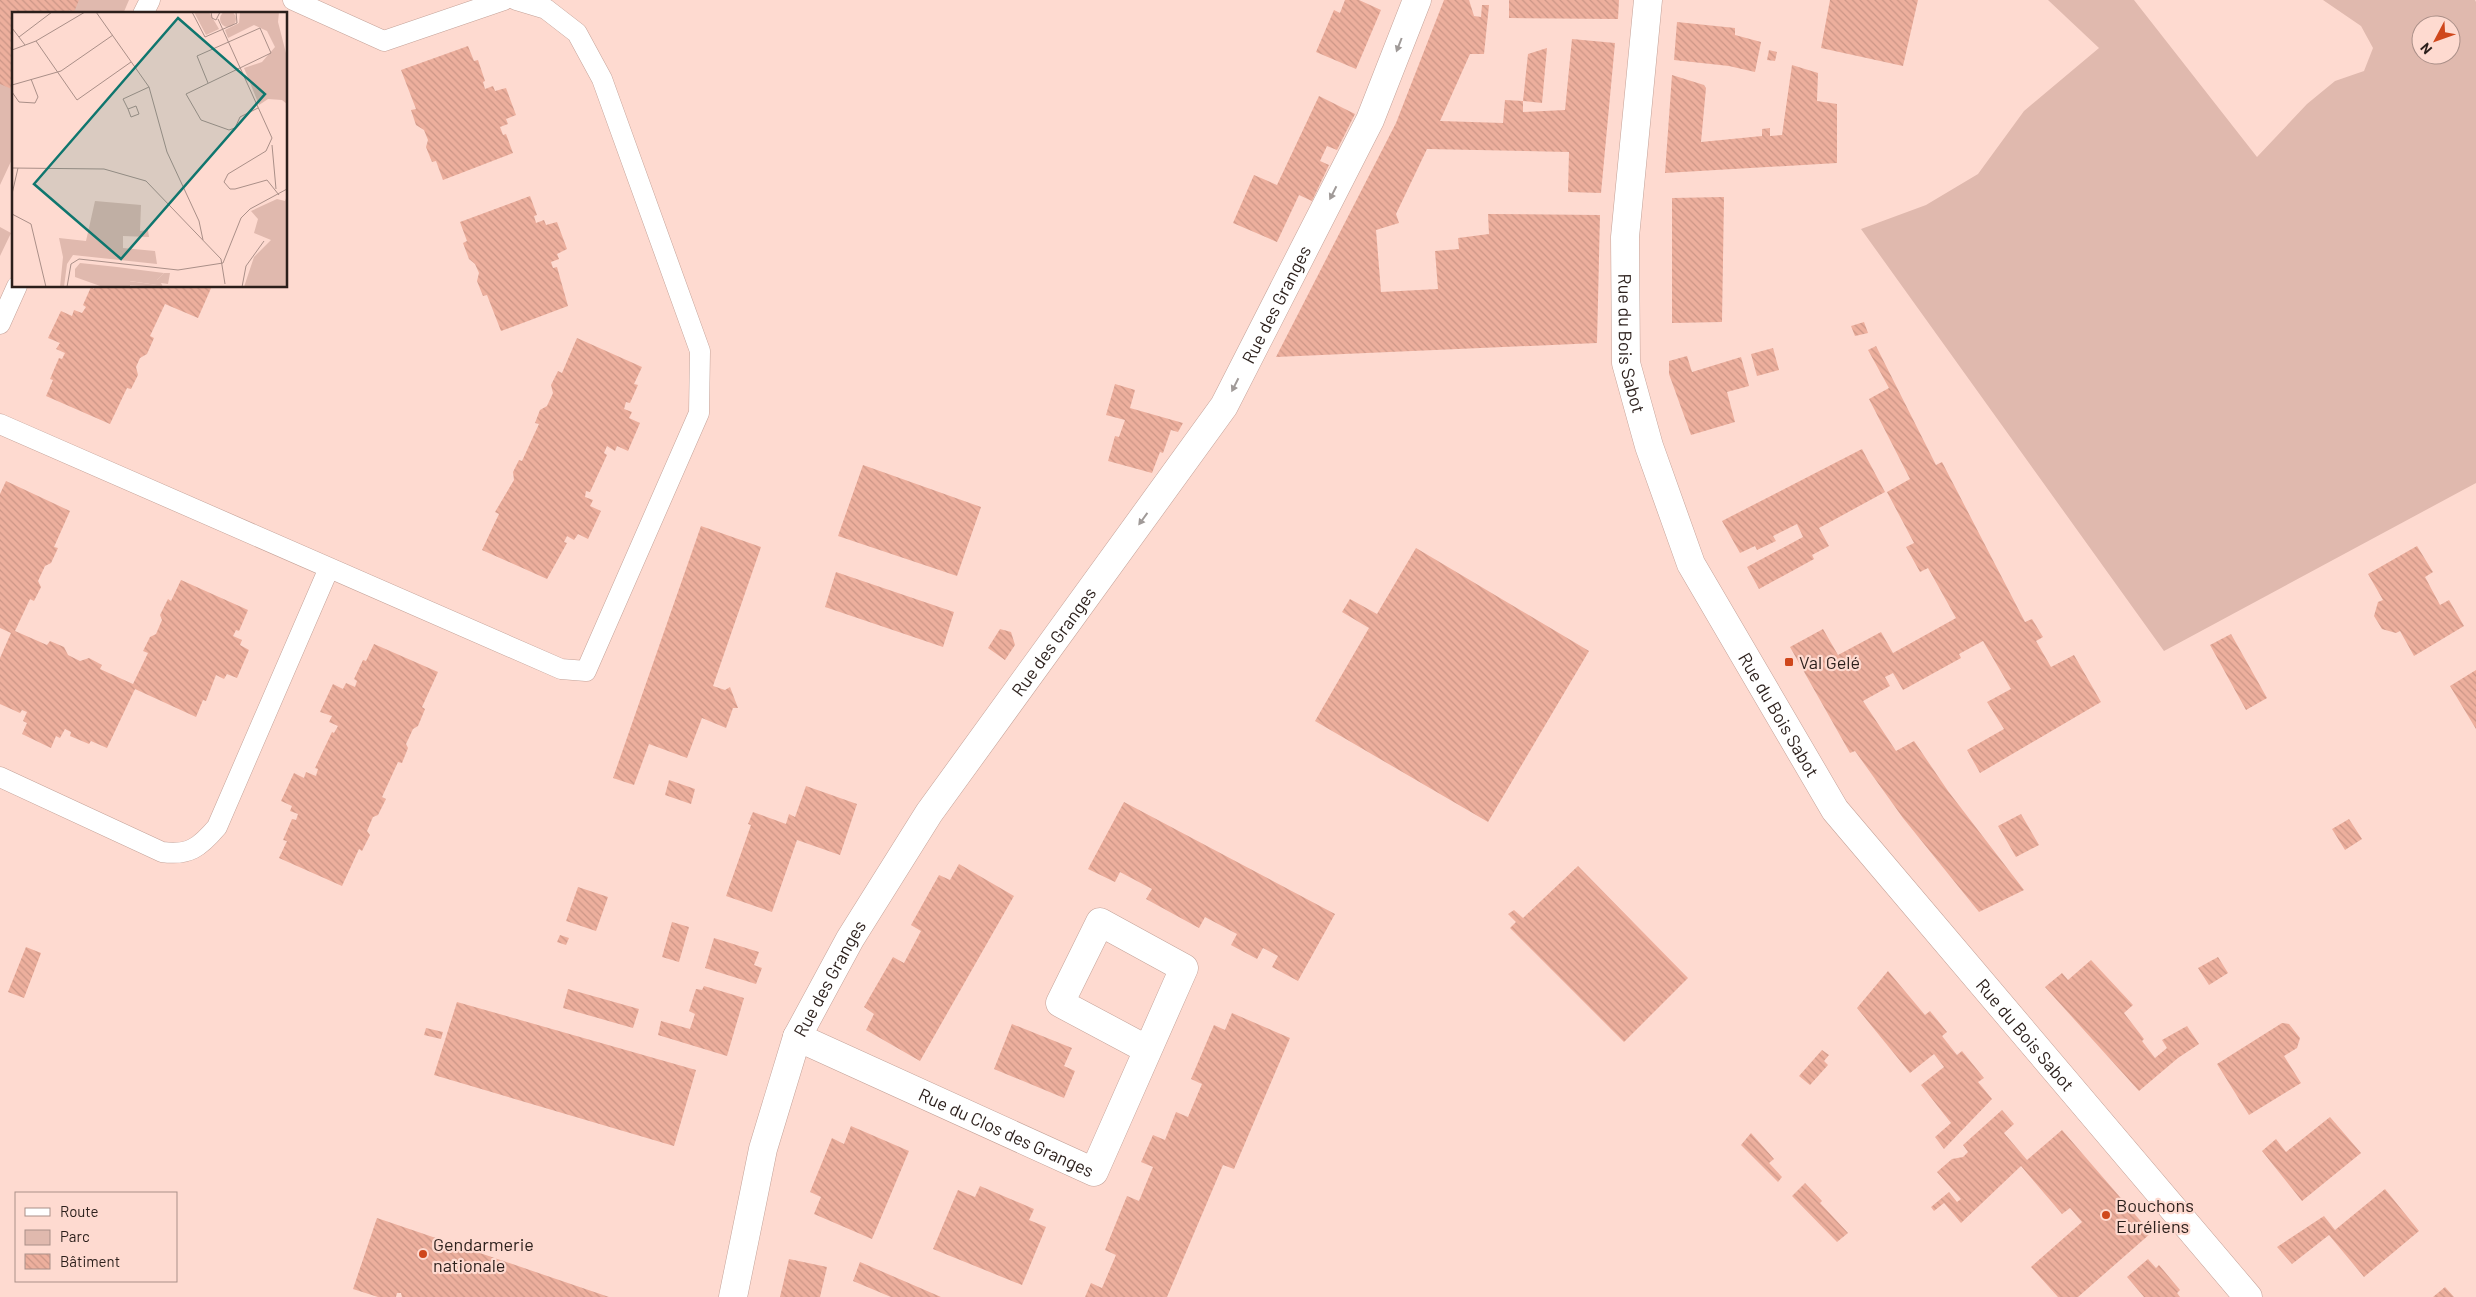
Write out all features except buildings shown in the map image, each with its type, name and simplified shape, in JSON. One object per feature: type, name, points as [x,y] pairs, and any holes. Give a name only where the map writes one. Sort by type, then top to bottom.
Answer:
[{"type":"street","name":"Rue des Granges","points":[[733,1297],[763,1149],[797,1037],[850,939],[928,813],[1064,629],[1224,406],[1370,120],[1417,0]]},
{"type":"street","name":"Rue du Bois Sabot","points":[[1648,0],[1625,237],[1626,363],[1649,446],[1691,564],[1836,810],[2248,1297]]},
{"type":"street","name":"Rue du Clos des Granges","points":[[797,1037],[1094,1172],[1148,1050],[1184,968],[1100,922],[1060,1003],[1148,1050]]},
{"type":"lane","points":[[144,12],[150,0]]},
{"type":"lane","points":[[293,0],[384,41],[504,0]]},
{"type":"lane","points":[[0,424],[561,669],[586,671],[699,413],[700,351],[602,79],[577,34],[546,10],[516,0]]},
{"type":"lane","points":[[0,324],[16,288]]},
{"type":"lane","points":[[0,777],[162,852],[177,854],[194,849],[206,840],[217,827],[329,568]]},
{"type":"green space","points":[[0,0],[129,0],[124,12],[12,12],[12,159],[0,185]]},
{"type":"green space","points":[[2048,0],[2134,0],[2257,157],[2307,104],[2335,81],[2364,71],[2373,48],[2361,26],[2323,0],[2475,0],[2476,483],[2164,651],[1861,229],[1926,205],[1978,174],[2024,111],[2099,48]]},
{"type":"green space","points":[[0,227],[11,233],[0,256]]},
{"type":"place","name":"Val Gelé","points":[[1789,662]]},
{"type":"place","name":"Bouchons Euréliens","points":[[2106,1215]]},
{"type":"place","name":"Gendarmerie nationale","points":[[423,1254]]}]
